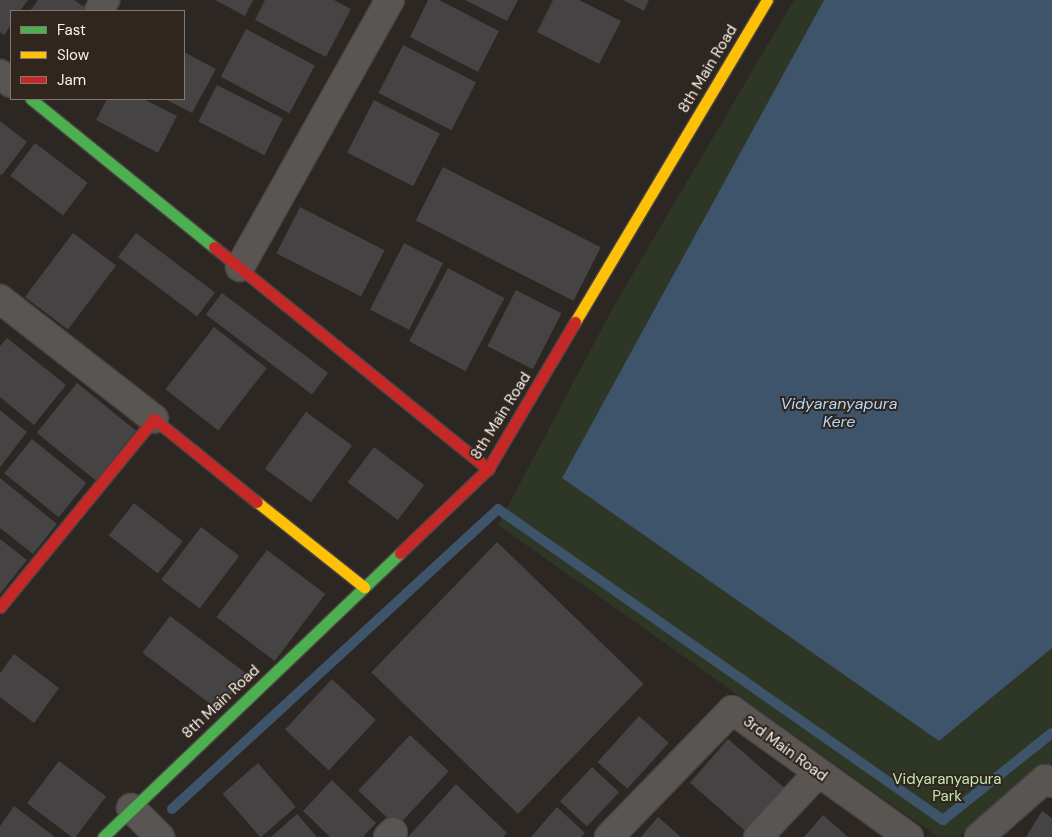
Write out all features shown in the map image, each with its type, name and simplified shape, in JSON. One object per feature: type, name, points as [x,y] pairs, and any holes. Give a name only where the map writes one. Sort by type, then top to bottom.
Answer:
[{"type":"street","points":[[240,267],[390,0]]},
{"type":"street","name":"8th Main Road","points":[[102,837],[488,469],[767,0]]},
{"type":"street","points":[[0,74],[10,82]]},
{"type":"street","points":[[42,103],[488,469]]},
{"type":"street","points":[[0,299],[364,587]]},
{"type":"street","points":[[0,607],[154,419]]},
{"type":"street","name":"3rd Main Road","points":[[610,837],[732,710],[910,837]]},
{"type":"street","points":[[758,837],[818,772]]},
{"type":"street","points":[[979,837],[1045,779],[1052,783]]},
{"type":"street","points":[[131,808],[160,837]]},
{"type":"green space","name":"Vidyaranyapura Park","points":[[794,0],[824,0],[562,478],[939,741],[1052,648],[1052,764],[958,837],[938,837],[498,525],[615,304]]},
{"type":"water","name":"Vidyaranyapura Kere","points":[[824,0],[1052,0],[1052,648],[939,741],[562,478]]},
{"type":"building","points":[[0,0],[28,0],[21,10],[10,10],[10,26],[4,35],[0,32]]},
{"type":"building","points":[[38,0],[74,0],[86,8],[84,10],[31,10]]},
{"type":"building","points":[[215,0],[253,0],[245,16]]},
{"type":"building","points":[[265,0],[334,0],[351,9],[326,57],[255,20]]},
{"type":"building","points":[[428,0],[439,0],[499,31],[478,72],[410,37]]},
{"type":"building","points":[[465,0],[518,0],[507,21]]},
{"type":"building","points":[[553,0],[579,0],[621,21],[599,64],[537,32]]},
{"type":"building","points":[[623,0],[649,0],[644,11]]},
{"type":"building","points":[[246,29],[315,66],[290,113],[221,77]]},
{"type":"building","points":[[403,45],[476,82],[452,130],[378,93]]},
{"type":"building","points":[[185,53],[216,69],[192,113],[167,100],[185,100]]},
{"type":"building","points":[[217,85],[283,119],[264,155],[198,122]]},
{"type":"building","points":[[106,100],[146,100],[177,116],[158,153],[96,120]]},
{"type":"building","points":[[374,100],[440,134],[413,186],[347,153]]},
{"type":"building","points":[[0,121],[27,142],[2,175],[0,174]]},
{"type":"building","points":[[35,143],[88,183],[63,215],[10,176]]},
{"type":"building","points":[[443,167],[601,247],[573,301],[416,220]]},
{"type":"building","points":[[300,207],[385,250],[361,296],[276,253]]},
{"type":"building","points":[[73,233],[116,265],[68,329],[25,297]]},
{"type":"building","points":[[136,233],[215,293],[197,317],[118,257]]},
{"type":"building","points":[[404,243],[443,263],[409,330],[370,310]]},
{"type":"building","points":[[448,268],[505,298],[466,371],[409,341]]},
{"type":"building","points":[[516,290],[561,313],[533,369],[487,346]]},
{"type":"building","points":[[222,293],[328,373],[312,395],[206,315]]},
{"type":"building","points":[[214,327],[267,368],[218,431],[165,389]]},
{"type":"building","points":[[7,338],[66,385],[34,425],[0,397],[0,346]]},
{"type":"building","points":[[77,383],[136,431],[96,481],[37,433]]},
{"type":"building","points":[[0,410],[27,432],[0,467]]},
{"type":"building","points":[[306,412],[352,446],[311,502],[265,469]]},
{"type":"building","points":[[32,439],[86,483],[59,517],[4,473]]},
{"type":"building","points":[[374,447],[424,485],[398,520],[348,482]]},
{"type":"building","points":[[0,478],[57,524],[33,554],[0,528]]},
{"type":"building","points":[[134,503],[183,541],[158,573],[109,535]]},
{"type":"building","points":[[201,527],[239,556],[200,609],[161,580]]},
{"type":"building","points":[[0,539],[27,560],[0,594]]},
{"type":"building","points":[[497,542],[644,684],[518,814],[371,672]]},
{"type":"building","points":[[267,550],[325,594],[275,661],[216,617]]},
{"type":"building","points":[[170,616],[247,674],[219,711],[142,653]]},
{"type":"building","points":[[14,654],[59,688],[34,723],[0,697],[0,673]]},
{"type":"building","points":[[332,679],[376,720],[329,770],[285,729]]},
{"type":"building","points":[[639,716],[669,743],[627,789],[598,762]]},
{"type":"building","points":[[410,735],[449,771],[397,827],[358,791]]},
{"type":"building","points":[[728,739],[785,789],[747,833],[690,783]]},
{"type":"building","points":[[59,761],[106,797],[76,837],[72,837],[27,803]]},
{"type":"building","points":[[258,763],[296,807],[260,837],[223,794]]},
{"type":"building","points":[[592,767],[619,792],[587,827],[560,801]]},
{"type":"building","points":[[332,780],[376,823],[363,837],[330,837],[303,811]]},
{"type":"building","points":[[456,784],[507,833],[503,837],[408,837]]},
{"type":"building","points":[[14,806],[55,837],[0,837],[0,826]]},
{"type":"building","points":[[557,807],[585,833],[581,837],[531,837]]},
{"type":"building","points":[[1042,811],[1052,818],[1052,837],[1026,837]]},
{"type":"building","points":[[297,814],[317,837],[271,837]]},
{"type":"building","points":[[823,815],[848,837],[804,837]]},
{"type":"building","points":[[658,817],[681,837],[641,837]]},
{"type":"waterway","points":[[172,809],[498,509],[943,820],[1052,733]]},
{"type":"traffic: fast","points":[[32,100],[214,247]]},
{"type":"traffic: fast","points":[[103,837],[400,553]]},
{"type":"traffic: slow","points":[[575,322],[767,0]]},
{"type":"traffic: slow","points":[[257,502],[364,587]]},
{"type":"traffic: jam","points":[[214,247],[488,469]]},
{"type":"traffic: jam","points":[[400,553],[488,469],[575,322]]},
{"type":"traffic: jam","points":[[0,607],[154,419],[257,502]]}]
